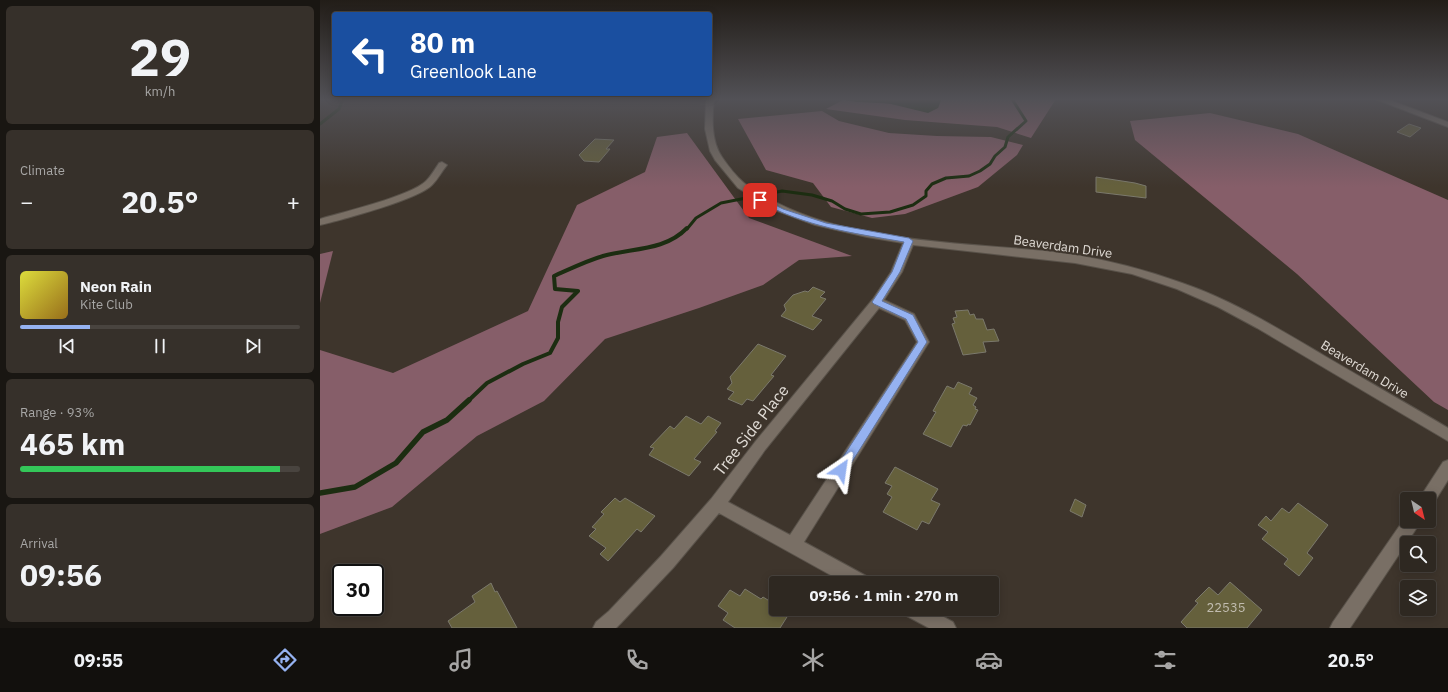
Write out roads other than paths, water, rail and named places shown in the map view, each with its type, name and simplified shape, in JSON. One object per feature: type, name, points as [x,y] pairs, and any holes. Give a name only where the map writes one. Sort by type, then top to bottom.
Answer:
[{"type":"street","name":"Beaverdam Drive","points":[[709,128],[717,157],[724,168],[739,184],[756,196],[781,210],[824,225],[909,241],[1049,256],[1103,264],[1160,279],[1216,301],[1261,324],[1448,435]]},
{"type":"street","points":[[320,222],[405,196],[421,189],[429,182],[442,165]]},
{"type":"street","name":"Tree Side Place","points":[[602,628],[615,617],[667,562],[717,504],[760,446],[877,302],[896,272],[909,241]]},
{"type":"street","points":[[792,546],[923,342],[910,317],[877,302]]},
{"type":"street","points":[[1432,492],[1448,467]]},
{"type":"street","points":[[717,504],[849,576]]},
{"type":"street","points":[[1339,628],[1407,528]]},
{"type":"street","points":[[924,616],[947,628]]},
{"type":"waterway","points":[[687,229],[696,218],[721,203],[782,191],[812,195],[832,201],[845,209],[861,214],[890,212],[913,205],[926,196],[926,191],[932,184],[946,178],[969,176],[990,164],[995,156],[1005,147],[1008,137],[1018,128]]},
{"type":"waterway","points":[[468,401],[487,383],[523,364],[550,353],[558,338],[558,322],[562,307],[578,291],[555,289],[554,276],[603,256],[658,245],[669,241],[687,228]]},
{"type":"waterway","points":[[320,493],[355,487],[396,463],[423,432],[447,420],[469,400]]}]
